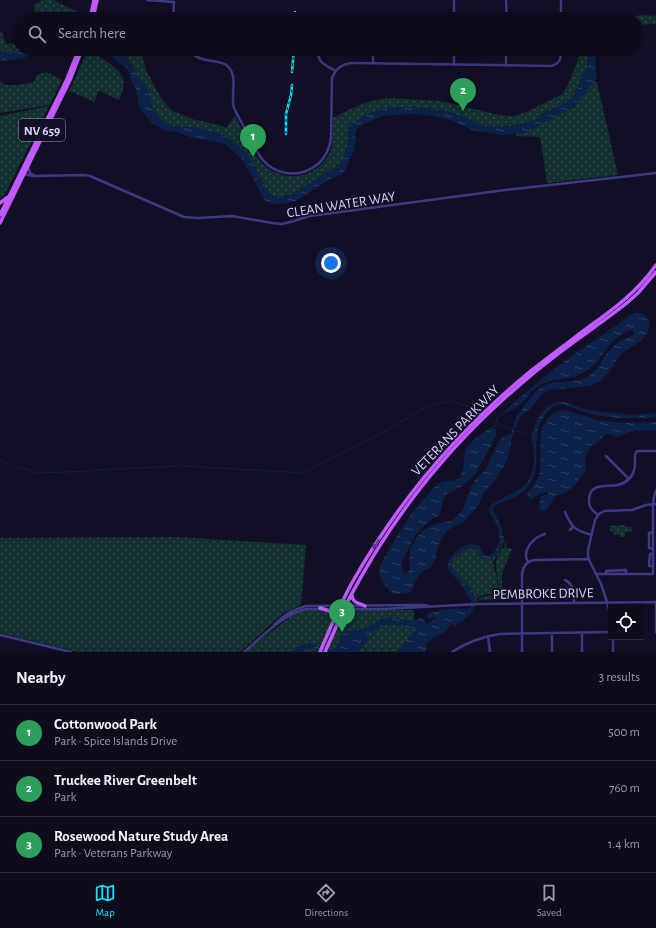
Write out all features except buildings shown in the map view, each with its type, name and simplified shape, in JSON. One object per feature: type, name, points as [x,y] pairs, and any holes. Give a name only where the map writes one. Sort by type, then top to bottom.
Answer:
[{"type":"main road","points":[[92,12],[95,0]]},
{"type":"main road","name":"NV 659","points":[[2,213],[28,166],[64,90],[78,56]]},
{"type":"main road","name":"NV 659","points":[[0,223],[2,213],[10,195],[64,90]]},
{"type":"main road","points":[[0,203],[10,195]]},
{"type":"main road","name":"VETERANS PARKWAY","points":[[320,652],[340,607],[369,554],[390,522],[428,472],[452,446],[511,388],[548,357],[626,300],[645,280],[656,265]]},
{"type":"main road","name":"VETERANS PARKWAY","points":[[489,410],[550,360],[628,302],[656,272]]},
{"type":"main road","name":"VETERANS PARKWAY","points":[[325,652],[352,595],[394,524],[454,448],[481,418]]},
{"type":"main road","points":[[352,595],[353,601],[365,606]]},
{"type":"main road","points":[[320,608],[331,612],[334,615],[334,619]]},
{"type":"street","points":[[147,0],[174,1],[173,12]]},
{"type":"street","points":[[454,0],[454,12]]},
{"type":"street","points":[[506,0],[507,12]]},
{"type":"street","points":[[561,0],[561,12]]},
{"type":"street","points":[[196,56],[205,60],[221,62],[229,68],[233,78],[234,108],[261,158],[268,165],[278,171],[287,173],[300,173],[311,169],[321,161],[326,153],[331,138],[333,75],[341,66],[348,63],[554,66],[559,62],[561,56]]},
{"type":"street","points":[[318,56],[320,62],[336,71]]},
{"type":"street","points":[[373,56],[373,63]]},
{"type":"street","points":[[454,56],[454,65]]},
{"type":"street","points":[[506,56],[506,66]]},
{"type":"street","points":[[28,166],[31,174],[36,176]]},
{"type":"street","name":"CLEAN WATER WAY","points":[[24,174],[30,176],[90,176],[184,218],[232,216],[282,224],[309,216],[505,190],[656,173]]},
{"type":"street","points":[[598,515],[592,510],[589,502],[590,495],[593,490],[601,486],[615,486],[629,479],[635,469],[636,452],[656,451]]},
{"type":"street","points":[[606,456],[629,479]]},
{"type":"street","points":[[596,574],[653,574],[654,497],[656,490]]},
{"type":"street","points":[[608,606],[602,586],[589,559],[588,550],[595,520],[598,515],[606,510],[632,510],[655,504]]},
{"type":"street","points":[[565,512],[573,527],[592,535]]},
{"type":"street","points":[[570,530],[573,527]]},
{"type":"street","points":[[528,562],[526,555],[530,544],[536,537],[545,534]]},
{"type":"street","points":[[522,652],[523,568],[528,562],[535,560],[589,559]]},
{"type":"street","points":[[565,580],[572,586],[574,603]]},
{"type":"street","points":[[656,602],[656,632]]},
{"type":"street","name":"PEMBROKE DRIVE","points":[[272,628],[284,616],[295,609],[311,606],[390,609],[468,604],[656,602]]},
{"type":"street","name":"PEMBROKE DRIVE","points":[[346,607],[430,606]]},
{"type":"street","name":"PEMBROKE DRIVE","points":[[244,652],[286,617],[306,609],[340,607]]},
{"type":"street","points":[[452,652],[469,642],[499,634],[608,632]]},
{"type":"street","points":[[552,633],[552,652]]},
{"type":"street","points":[[582,633],[582,652]]},
{"type":"street","points":[[0,635],[71,652]]},
{"type":"street","points":[[488,636],[490,652]]},
{"type":"street","points":[[613,640],[613,652]]},
{"type":"green space","points":[[44,0],[53,0],[78,12],[35,12],[34,4]]},
{"type":"green space","points":[[644,15],[656,16],[656,24],[644,25]]},
{"type":"green space","points":[[0,32],[2,33],[6,44],[12,44],[12,54],[8,54],[0,49]]},
{"type":"green space","points":[[85,56],[98,56],[118,70],[123,78],[124,85],[119,100],[99,91],[94,102],[69,91]]},
{"type":"green space","points":[[126,56],[143,56],[146,70],[161,98],[171,110],[192,119],[226,128],[235,116],[261,162],[273,172],[292,176],[310,172],[325,161],[332,144],[333,118],[360,105],[389,98],[440,101],[499,115],[514,116],[526,112],[561,95],[570,80],[579,56],[587,56],[588,69],[584,73],[570,99],[528,123],[493,127],[480,125],[466,118],[443,110],[428,108],[394,107],[371,113],[362,117],[348,129],[348,144],[343,160],[339,165],[293,194],[280,198],[270,194],[260,178],[255,166],[244,152],[224,135],[198,128],[173,126],[163,122],[152,107],[147,89]]},
{"type":"green space","points":[[46,72],[62,80],[50,105],[0,113],[0,81],[5,85],[18,85],[34,82],[37,75]]},
{"type":"green space","points":[[594,82],[597,82],[618,175],[547,183],[540,137],[515,136],[516,134],[533,129],[542,123],[555,118],[575,106],[579,97]]},
{"type":"green space","points":[[49,106],[4,196],[0,198],[0,116]]},
{"type":"green space","points":[[624,525],[626,527],[633,527],[632,532],[626,532],[624,537],[619,537],[619,535],[614,535],[614,532],[610,532],[610,526]]},
{"type":"green space","points":[[502,536],[504,536],[504,540],[502,547],[493,562],[498,588],[493,593],[479,596],[477,599],[479,601],[474,602],[473,591],[454,570],[451,561],[460,552],[472,548],[478,552],[480,556],[489,559],[493,558],[502,542]]},
{"type":"green space","points":[[177,537],[306,545],[301,605],[284,613],[240,652],[78,652],[0,633],[0,538]]},
{"type":"green space","points":[[506,541],[507,543],[505,547],[512,549],[502,573],[502,599],[479,600],[479,598],[493,594],[499,589],[496,561]]},
{"type":"green space","points":[[307,610],[414,610],[414,622],[418,628],[397,652],[246,652],[296,613]]},
{"type":"water","points":[[0,49],[6,54],[9,55],[12,54],[12,56],[27,56],[23,59],[0,61]]},
{"type":"water","points":[[111,56],[127,56],[130,64],[147,89],[152,107],[163,122],[173,126],[198,128],[224,135],[244,152],[255,166],[267,190],[270,194],[277,198],[286,197],[293,194],[339,165],[343,160],[348,144],[349,126],[362,117],[380,110],[394,107],[428,108],[447,111],[472,120],[480,125],[505,127],[537,119],[545,112],[560,106],[570,99],[574,94],[584,72],[588,69],[588,56],[596,56],[595,63],[597,76],[585,94],[579,97],[575,105],[555,118],[522,133],[503,135],[472,130],[451,120],[434,116],[413,114],[382,116],[362,125],[356,130],[356,142],[353,153],[346,169],[341,175],[330,179],[296,201],[277,204],[265,201],[241,158],[225,144],[190,137],[178,132],[168,131],[152,123],[140,108],[135,87],[131,81],[127,69]]},
{"type":"water","points":[[635,313],[641,313],[647,317],[650,325],[648,332],[642,340],[621,354],[609,372],[600,381],[590,386],[550,390],[543,393],[530,409],[520,417],[515,428],[513,428],[514,422],[519,414],[537,390],[549,384],[579,380],[590,375],[615,345],[621,340],[635,334],[633,330],[624,333],[612,342],[595,364],[588,370],[575,377],[549,381],[540,385],[533,390],[521,404],[516,408],[502,414],[496,422],[496,419],[502,413],[544,377],[566,360]]},
{"type":"water","points":[[556,402],[565,402],[584,409],[631,415],[656,413],[656,417],[610,417],[595,415],[568,406],[560,405],[554,406],[549,410],[538,427],[536,441],[536,468],[532,481],[522,493],[493,507],[494,513],[501,527],[502,534],[501,545],[496,554],[492,558],[488,559],[480,556],[475,549],[466,549],[455,557],[451,563],[454,571],[473,591],[474,605],[472,613],[455,626],[451,624],[446,631],[427,642],[426,652],[398,652],[406,640],[418,627],[410,628],[398,625],[386,625],[369,634],[367,641],[358,652],[319,652],[312,648],[302,652],[293,652],[298,647],[308,644],[333,650],[336,648],[342,635],[347,631],[363,629],[382,619],[396,618],[410,621],[422,618],[427,624],[437,617],[428,619],[428,614],[432,612],[447,609],[468,609],[471,607],[471,599],[467,596],[464,588],[449,570],[448,563],[450,558],[468,544],[480,546],[482,552],[486,556],[491,555],[495,551],[499,533],[489,509],[492,504],[520,489],[529,479],[532,473],[534,459],[531,438],[533,430],[542,412]]},
{"type":"water","points":[[560,410],[569,411],[597,420],[625,423],[656,422],[656,431],[637,431],[618,437],[607,433],[591,446],[585,456],[585,472],[571,490],[555,497],[546,510],[543,511],[539,509],[541,496],[548,494],[548,492],[542,493],[530,500],[527,494],[537,479],[539,473],[541,461],[541,436],[543,428],[546,421]]},
{"type":"water","points":[[495,424],[496,426],[494,428],[496,429],[496,436],[475,475],[462,486],[447,494],[437,517],[433,518],[416,534],[401,566],[405,573],[410,570],[410,549],[416,538],[425,529],[436,524],[453,520],[463,510],[467,496],[475,480],[485,470],[500,439],[514,430],[505,465],[494,482],[485,491],[476,509],[463,522],[446,531],[438,546],[436,558],[430,568],[422,571],[411,592],[392,594],[382,582],[379,575],[380,566],[390,547],[413,511],[438,483],[440,484],[442,481],[454,480],[460,476],[463,470],[467,447]]},
{"type":"waterway","points":[[322,463],[382,433],[426,407],[455,401],[475,408],[481,412]]},
{"type":"waterway","points":[[487,417],[500,425],[525,434]]},
{"type":"waterway","points":[[0,460],[13,465]]},
{"type":"waterway","points":[[183,466],[304,473],[320,464]]},
{"type":"waterway","points":[[16,466],[38,473],[93,471]]},
{"type":"waterway","points":[[95,470],[180,466]]},
{"type":"railway","points":[[292,72],[293,56]]},
{"type":"railway","points":[[286,134],[286,114],[292,85]]},
{"type":"place","name":"Truckee River Greenbelt","points":[[463,111]]},
{"type":"place","name":"Cottonwood Park","points":[[253,157]]},
{"type":"place","name":"Rosewood Nature Study Area","points":[[342,632]]}]
